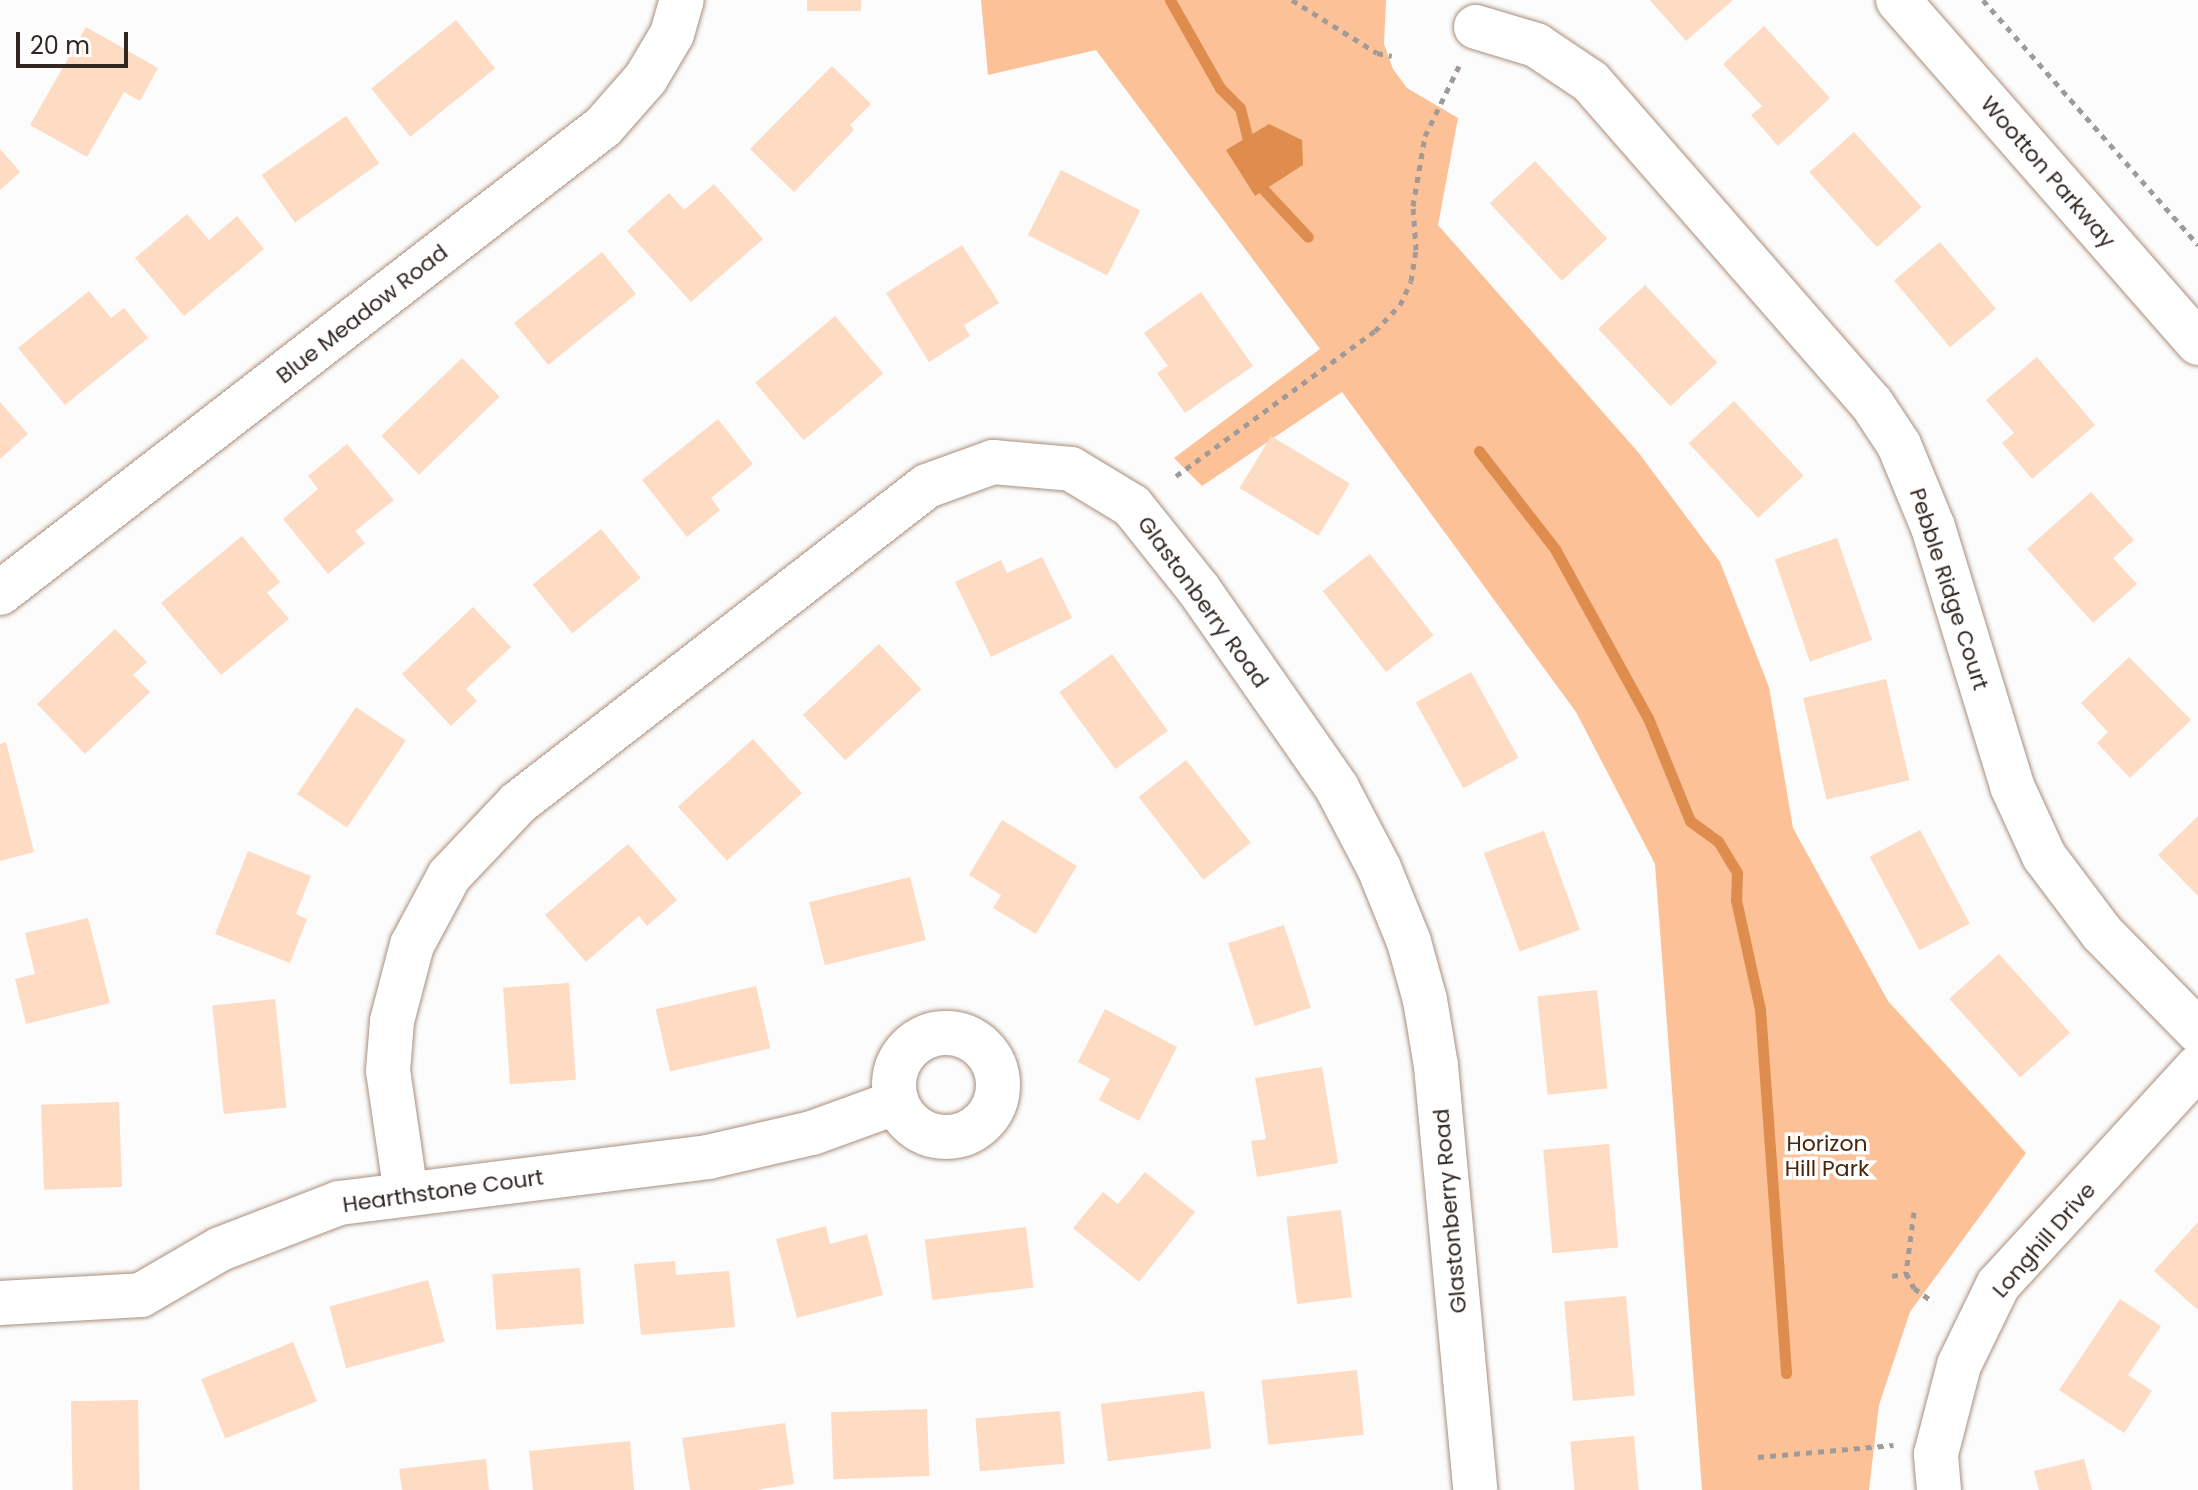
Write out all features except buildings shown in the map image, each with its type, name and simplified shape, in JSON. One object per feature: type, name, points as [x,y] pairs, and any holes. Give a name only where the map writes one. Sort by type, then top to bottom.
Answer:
[{"type":"street","name":"Blue Meadow Road","points":[[0,593],[603,127],[646,78],[672,34],[682,0]]},
{"type":"street","name":"Wootton Parkway","points":[[1898,0],[2198,343]]},
{"type":"street","name":"Pebble Ridge Court","points":[[1476,27],[1536,45],[1591,82],[1872,404],[1899,445],[1933,527],[2012,786],[2044,856],[2102,933],[2198,1031]]},
{"type":"street","name":"Glastonberry Road","points":[[406,1194],[388,1071],[392,1021],[412,945],[449,876],[518,803],[927,486],[993,462],[1071,469],[1132,506],[1199,590],[1337,788],[1379,868],[1403,927],[1425,1000],[1436,1066],[1475,1490]]},
{"type":"street","name":"Longhill Drive","points":[[1939,1490],[1936,1454],[1959,1365],[1998,1285],[2198,1067]]},
{"type":"street","name":"Hearthstone Court","points":[[0,1303],[141,1295],[220,1249],[324,1209],[406,1194],[708,1157],[812,1133],[897,1102]]},
{"type":"path","points":[[1292,0],[1377,53],[1392,56]]},
{"type":"path","points":[[1983,0],[2198,245]]},
{"type":"path","points":[[1176,476],[1375,331],[1400,305],[1411,281],[1416,250],[1413,206],[1425,136],[1476,27]]},
{"type":"path","points":[[1914,1212],[1906,1273],[1914,1288],[1933,1302]]},
{"type":"path","points":[[1892,1276],[1906,1273]]},
{"type":"path","points":[[1758,1457],[1893,1445]]},
{"type":"green space","name":"Horizon Hill Park","points":[[981,0],[1386,0],[1384,44],[1393,69],[1407,88],[1458,118],[1438,225],[1638,452],[1720,562],[1769,687],[1793,828],[1888,1001],[2026,1153],[1910,1312],[1879,1405],[1869,1490],[1702,1490],[1655,864],[1576,712],[1342,392],[1202,486],[1174,458],[1320,349],[1096,50],[988,75]]},
{"type":"shaded area","points":[[1269,124],[1302,140],[1303,165],[1255,196],[1226,150]]},
{"type":"waterway","points":[[1170,0],[1220,88],[1240,108],[1247,137]]},
{"type":"waterway","points":[[1264,190],[1308,237]]},
{"type":"waterway","points":[[1479,451],[1555,549],[1648,718],[1690,821],[1718,841],[1737,873],[1736,900],[1760,1009],[1786,1373]]}]
